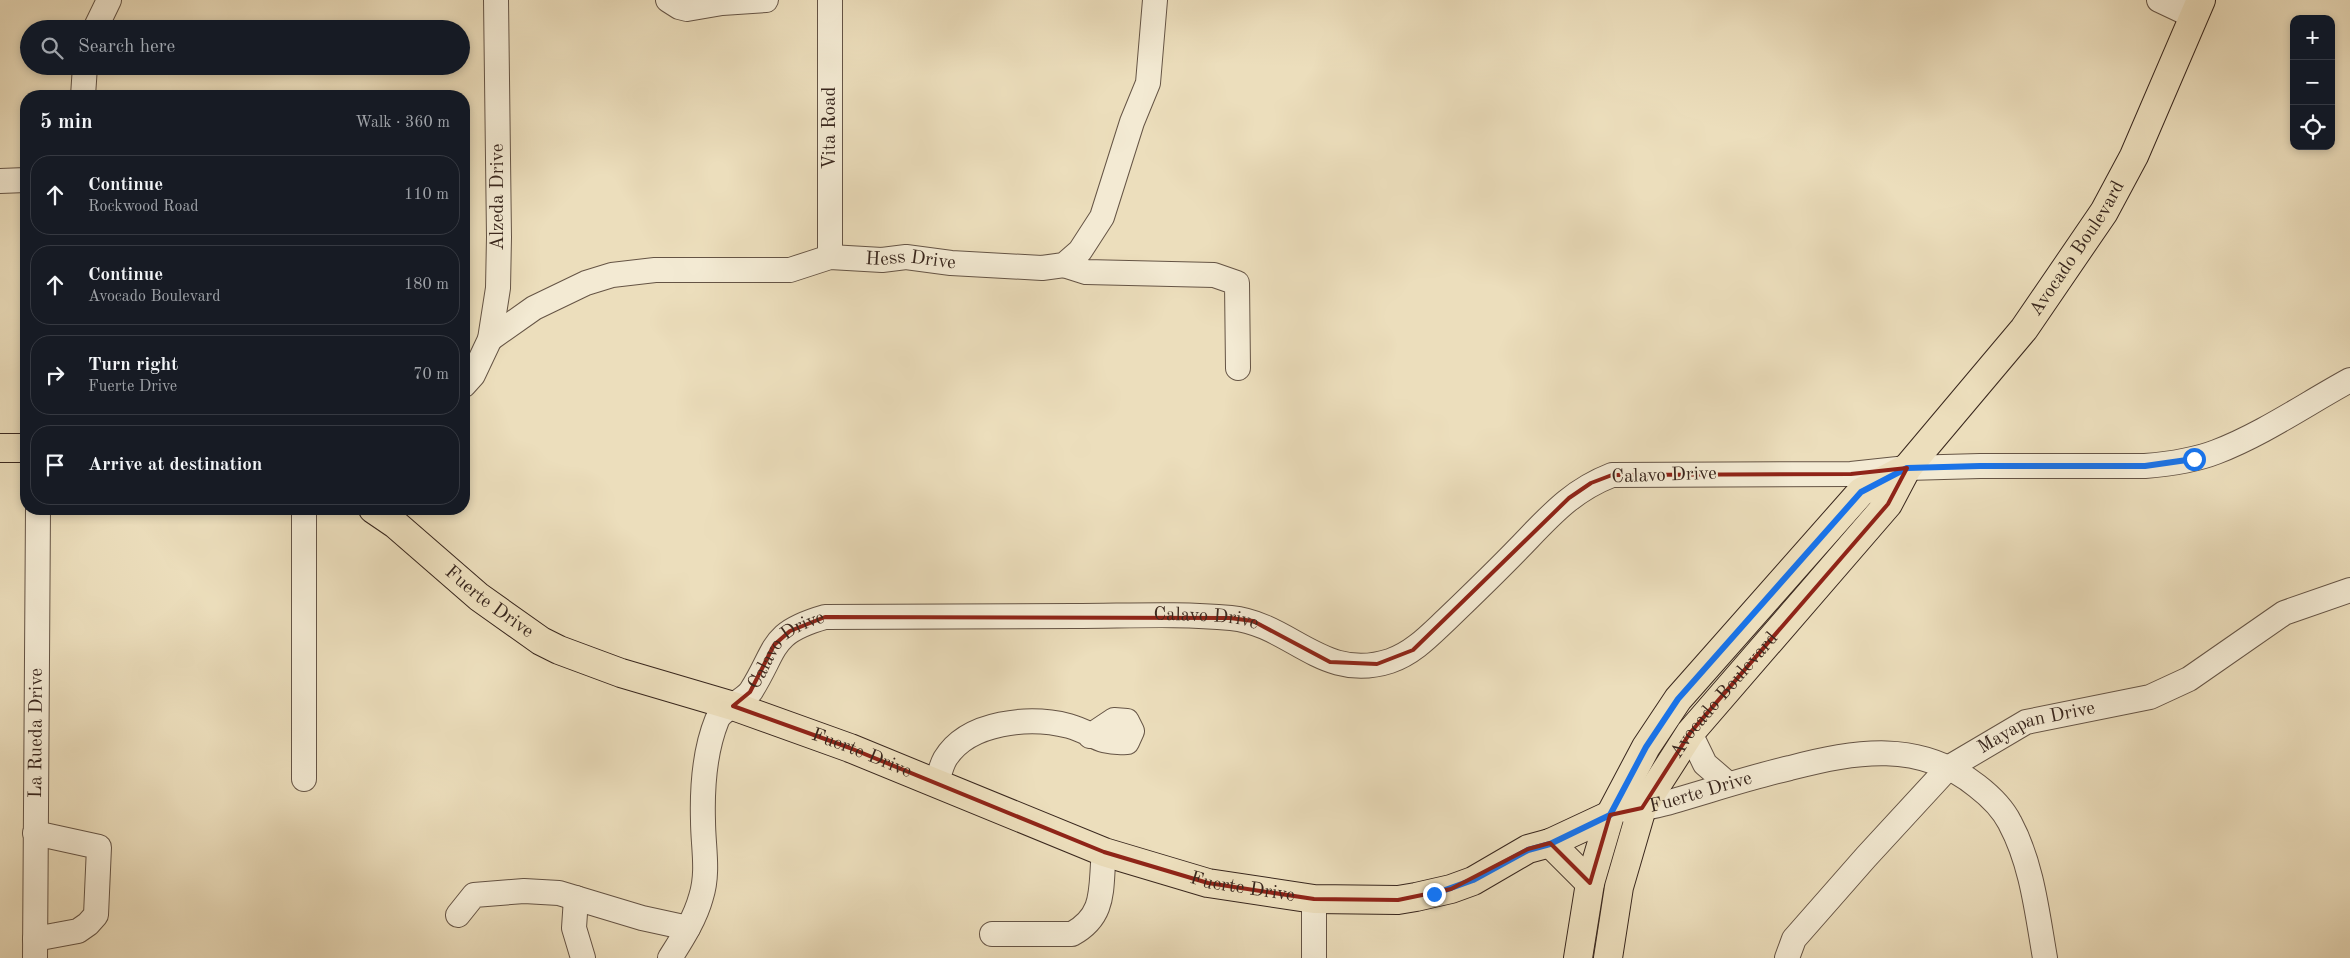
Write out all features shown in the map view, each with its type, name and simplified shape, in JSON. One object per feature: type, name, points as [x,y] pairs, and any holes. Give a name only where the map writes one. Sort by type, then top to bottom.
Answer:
[{"type":"main road","name":"Avocado Boulevard","points":[[1608,958],[1619,887],[1642,808],[1690,734],[1888,504],[1907,468],[2024,329],[2104,212],[2134,156],[2198,8]]},
{"type":"main road","points":[[0,448],[20,448]]},
{"type":"main road","name":"Avocado Boulevard","points":[[1578,958],[1590,883],[1610,815],[1646,747],[1678,699],[1861,492],[1907,468]]},
{"type":"main road","name":"Fuerte Drive","points":[[382,515],[395,524],[479,597],[541,641],[559,650],[621,674],[733,706],[850,748],[1104,852],[1208,883],[1314,899],[1398,900],[1434,894],[1473,880],[1528,850],[1550,844],[1610,815]]},
{"type":"main road","points":[[1550,844],[1590,883]]},
{"type":"street","points":[[99,20],[109,0]]},
{"type":"street","name":"Alzeda Drive","points":[[470,378],[490,339],[498,288],[496,0]]},
{"type":"street","points":[[668,0],[679,7],[688,9],[722,3],[766,0]]},
{"type":"street","name":"Vita Road","points":[[830,0],[830,257]]},
{"type":"street","points":[[1064,265],[1080,251],[1102,217],[1132,122],[1148,83],[1155,0]]},
{"type":"street","points":[[2159,0],[2198,8]]},
{"type":"street","points":[[83,90],[84,75]]},
{"type":"street","points":[[0,180],[20,180]]},
{"type":"street","name":"Hess Drive","points":[[490,339],[534,308],[586,283],[612,275],[655,270],[790,270],[830,257],[882,260],[906,257],[951,263],[1042,268],[1064,265]]},
{"type":"street","points":[[1064,265],[1086,272],[1214,274],[1237,283],[1238,368]]},
{"type":"street","name":"Calavo Drive","points":[[670,958],[688,928],[702,897],[706,870],[703,822],[705,766],[717,718],[750,692],[774,645],[790,631],[806,623],[825,618],[1158,616],[1230,618],[1253,622],[1330,662],[1351,665],[1377,664],[1398,658],[1414,650],[1569,498],[1591,483],[1612,475],[1851,474],[1907,468],[2145,466],[2170,464],[2201,456],[2236,443],[2350,380]]},
{"type":"street","name":"La Rueda Drive","points":[[35,948],[38,515]]},
{"type":"street","points":[[304,515],[304,779]]},
{"type":"street","name":"Mayapan Drive","points":[[1788,958],[1794,939],[1948,768],[2026,722],[2150,697],[2189,679],[2284,613],[2350,590]]},
{"type":"street","points":[[936,784],[945,758],[965,740],[988,728],[1019,721],[1069,726],[1090,736]]},
{"type":"street","points":[[1690,734],[1705,764],[1727,784]]},
{"type":"street","name":"Fuerte Drive","points":[[1610,815],[1675,801],[1727,784],[1824,759],[1869,752],[1914,757],[1948,768],[1966,777],[1983,790],[2010,822],[2031,877],[2045,958]]},
{"type":"street","points":[[35,832],[99,847],[96,915],[78,931],[35,948]]},
{"type":"street","points":[[992,934],[1072,934],[1081,929],[1098,910],[1104,852]]},
{"type":"street","points":[[458,915],[474,895],[524,891],[559,893],[642,918],[688,928]]},
{"type":"street","points":[[576,898],[574,928],[583,958]]},
{"type":"street","points":[[1314,899],[1314,958]]},
{"type":"highlighted area","points":[[1907,468],[1888,504],[1690,733],[1642,808],[1610,815],[1590,883],[1550,843],[1528,849],[1451,889],[1398,900],[1314,899],[1208,883],[1104,852],[850,748],[733,706],[750,692],[774,645],[790,631],[825,617],[1230,618],[1253,621],[1330,662],[1377,664],[1413,650],[1569,498],[1591,483],[1612,475],[1851,474]]},
{"type":"route","points":[[1434,894],[1473,880],[1528,850],[1550,844],[1610,815],[1646,747],[1678,699],[1861,492],[1907,468],[2145,466],[2170,464],[2194,459]]}]
